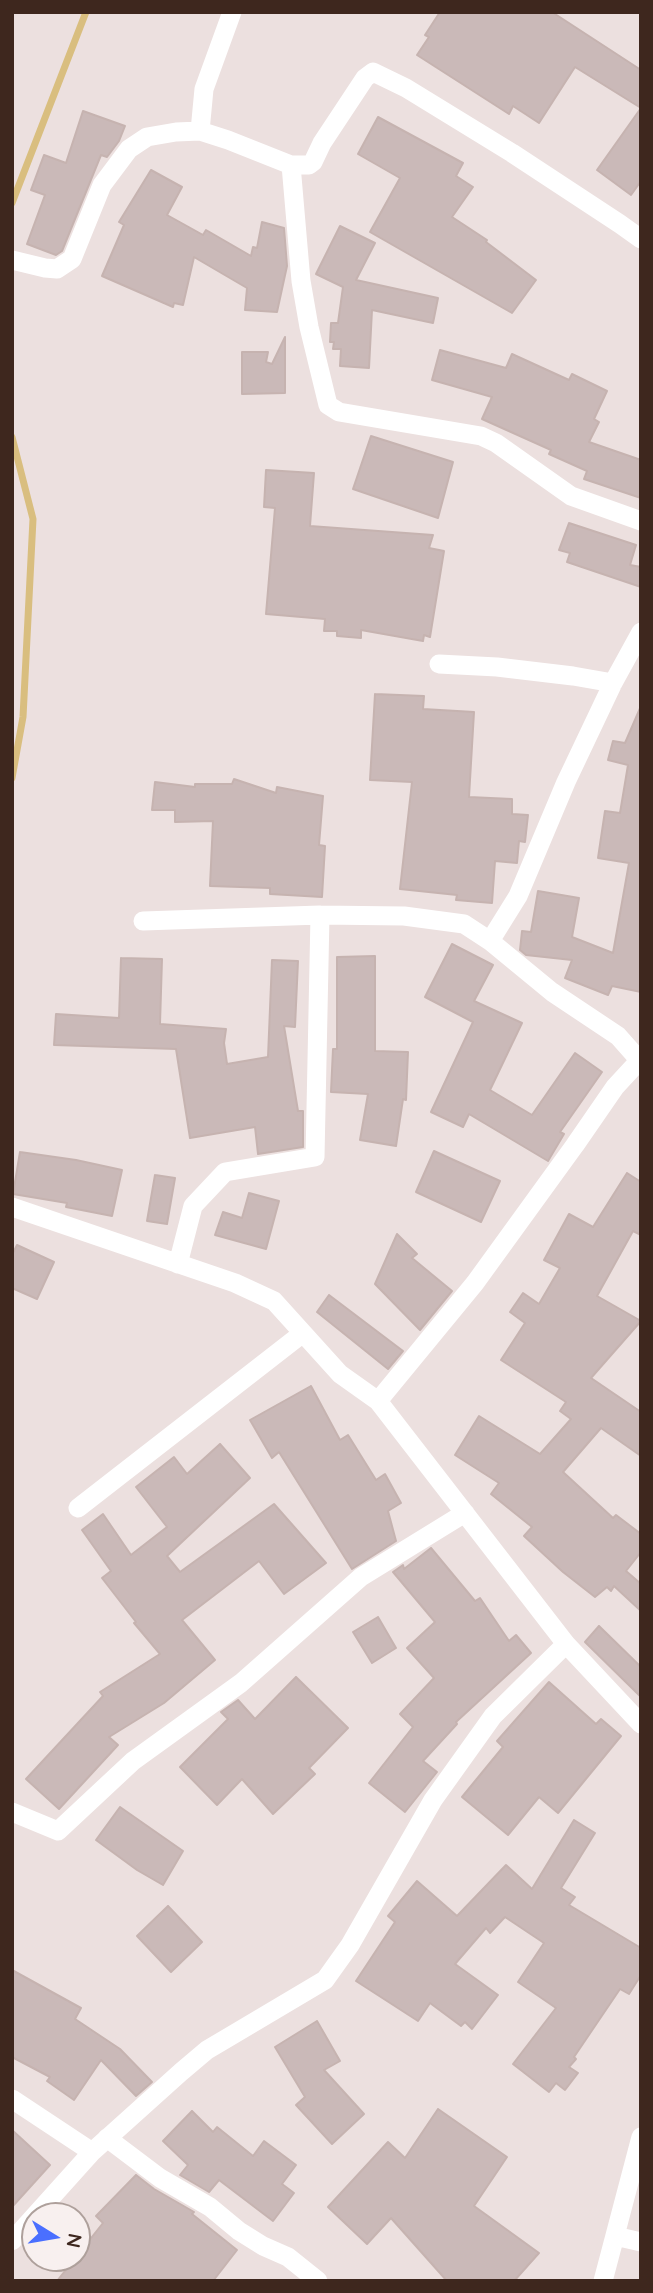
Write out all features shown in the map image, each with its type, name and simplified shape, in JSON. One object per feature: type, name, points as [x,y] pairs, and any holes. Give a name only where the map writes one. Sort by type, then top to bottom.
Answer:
[{"type":"street","points":[[200,131],[204,89],[232,12]]},
{"type":"street","points":[[12,260],[57,269],[72,259],[102,185],[129,149],[147,137],[200,131],[228,139],[292,165],[304,166],[313,162],[322,143],[365,78],[373,72],[406,88],[512,153],[641,239]]},
{"type":"street","points":[[292,165],[301,281],[328,405],[339,412],[481,436],[496,443],[572,496],[641,521]]},
{"type":"street","points":[[490,941],[518,897],[566,782],[613,683],[641,632]]},
{"type":"street","points":[[439,664],[497,667],[613,683]]},
{"type":"street","points":[[178,1264],[194,1206],[225,1172],[315,1157],[320,915]]},
{"type":"street","points":[[143,920],[320,915],[404,916],[464,924],[490,941],[552,992],[618,1036],[640,1061],[615,1087],[475,1283],[377,1401]]},
{"type":"street","points":[[12,1207],[249,1288],[274,1301],[340,1374],[377,1401],[566,1644],[641,1724]]},
{"type":"street","points":[[78,1508],[303,1333]]},
{"type":"street","points":[[12,1811],[58,1831],[133,1761],[241,1683],[361,1577],[465,1513]]},
{"type":"street","points":[[12,2241],[92,2151],[207,2050],[325,1980],[350,1945],[433,1800],[493,1716],[566,1644]]},
{"type":"street","points":[[12,2099],[92,2151]]},
{"type":"street","points":[[107,2138],[160,2178],[210,2207],[262,2246],[288,2257],[318,2281]]},
{"type":"street","points":[[603,2281],[641,2138]]},
{"type":"street","points":[[615,2236],[641,2242]]},
{"type":"building","points":[[440,12],[552,12],[641,70],[641,108],[575,67],[539,123],[513,106],[509,114],[417,55],[429,37],[425,35]]},
{"type":"building","points":[[641,108],[641,181],[631,195],[597,170]]},
{"type":"building","points":[[83,111],[125,126],[119,141],[107,157],[101,155],[62,251],[56,255],[27,244],[45,195],[31,190],[44,155],[66,163]]},
{"type":"building","points":[[378,117],[463,163],[456,176],[473,187],[452,217],[487,240],[486,242],[536,280],[512,313],[370,232],[400,178],[358,154]]},
{"type":"building","points":[[151,170],[182,187],[167,215],[203,235],[206,230],[251,256],[253,247],[257,248],[262,222],[284,228],[287,266],[277,312],[245,310],[247,288],[194,257],[183,305],[174,303],[173,307],[102,276],[124,225],[119,222]]},
{"type":"building","points":[[340,226],[375,243],[356,280],[438,298],[433,323],[372,310],[369,368],[340,366],[341,349],[333,349],[334,342],[330,342],[331,323],[338,323],[343,287],[316,274]]},
{"type":"building","points":[[285,337],[285,393],[242,394],[242,352],[268,352],[266,362],[272,364]]},
{"type":"building","points":[[440,350],[506,368],[512,354],[569,380],[572,374],[607,391],[594,419],[599,422],[589,442],[641,460],[641,498],[584,479],[587,471],[549,454],[551,450],[482,419],[492,397],[432,380]]},
{"type":"building","points":[[371,436],[453,462],[438,518],[353,489]]},
{"type":"building","points":[[266,470],[314,473],[310,526],[433,535],[429,548],[444,551],[430,637],[424,635],[423,641],[361,630],[361,638],[337,636],[337,631],[324,631],[325,619],[266,614],[275,508],[264,507]]},
{"type":"building","points":[[569,523],[636,545],[630,565],[641,567],[641,587],[567,562],[570,553],[559,550]]},
{"type":"building","points":[[375,694],[424,696],[423,709],[474,712],[469,797],[512,799],[512,814],[528,815],[525,842],[519,841],[517,863],[495,861],[492,903],[456,900],[457,895],[400,889],[412,782],[370,780]]},
{"type":"building","points":[[641,706],[641,992],[612,986],[608,995],[565,978],[572,960],[526,955],[520,950],[522,931],[531,932],[538,891],[579,898],[572,937],[613,953],[629,863],[598,858],[605,811],[620,813],[628,765],[608,760],[613,741],[625,743]]},
{"type":"building","points":[[234,779],[276,793],[277,787],[323,796],[319,845],[325,846],[322,897],[270,894],[270,888],[210,886],[213,821],[175,822],[175,810],[152,810],[155,782],[195,787],[195,784],[232,784]]},
{"type":"building","points":[[452,944],[493,965],[474,1001],[522,1023],[490,1090],[532,1115],[575,1053],[602,1072],[560,1132],[564,1134],[548,1161],[469,1114],[463,1127],[431,1112],[473,1022],[425,997]]},
{"type":"building","points":[[375,956],[375,1051],[408,1052],[406,1100],[403,1099],[396,1146],[360,1140],[368,1094],[331,1092],[333,1049],[337,1049],[337,957]]},
{"type":"building","points":[[121,958],[162,959],[160,1024],[226,1029],[224,1043],[227,1064],[268,1057],[272,960],[298,961],[295,1027],[284,1026],[298,1111],[303,1111],[303,1147],[258,1154],[255,1127],[190,1138],[176,1049],[54,1045],[56,1014],[119,1018]]},
{"type":"building","points":[[434,1151],[500,1181],[481,1222],[416,1192]]},
{"type":"building","points":[[20,1152],[122,1170],[112,1216],[66,1207],[67,1203],[13,1194]]},
{"type":"building","points":[[627,1173],[641,1182],[641,1235],[633,1231],[597,1296],[641,1321],[591,1378],[641,1412],[641,1456],[601,1428],[563,1472],[613,1518],[616,1515],[641,1534],[641,1552],[626,1571],[641,1584],[641,1611],[614,1586],[611,1591],[607,1587],[595,1597],[563,1572],[524,1536],[532,1527],[491,1494],[499,1483],[455,1455],[479,1416],[540,1454],[571,1419],[560,1411],[566,1402],[501,1360],[525,1323],[510,1312],[523,1293],[539,1304],[560,1268],[544,1260],[569,1214],[593,1227]]},
{"type":"building","points":[[155,1175],[175,1178],[167,1224],[147,1221]]},
{"type":"building","points":[[249,1193],[279,1201],[266,1249],[215,1235],[223,1212],[242,1218]]},
{"type":"building","points":[[397,1234],[417,1254],[412,1258],[452,1291],[420,1330],[375,1284]]},
{"type":"building","points":[[17,1245],[54,1262],[37,1299],[12,1288],[12,1255]]},
{"type":"building","points":[[329,1295],[403,1351],[388,1369],[317,1312]]},
{"type":"building","points":[[311,1386],[340,1440],[348,1435],[376,1480],[385,1474],[401,1503],[388,1511],[396,1541],[352,1569],[279,1452],[272,1458],[250,1420]]},
{"type":"building","points":[[220,1444],[250,1478],[167,1556],[180,1572],[274,1504],[326,1563],[284,1594],[259,1561],[182,1620],[215,1660],[164,1703],[109,1737],[118,1745],[59,1809],[26,1779],[103,1696],[100,1692],[160,1654],[102,1578],[111,1571],[82,1530],[103,1514],[131,1555],[167,1527],[136,1487],[174,1457],[187,1474]]},
{"type":"building","points":[[431,1548],[475,1601],[480,1598],[509,1641],[516,1635],[531,1653],[456,1722],[423,1761],[437,1772],[405,1812],[369,1783],[413,1727],[400,1714],[434,1678],[407,1648],[435,1622],[393,1572],[403,1565],[404,1569]]},
{"type":"building","points":[[378,1617],[396,1648],[372,1663],[353,1632]]},
{"type":"building","points":[[599,1626],[641,1667],[641,1697],[585,1642]]},
{"type":"building","points":[[296,1677],[348,1728],[309,1768],[315,1774],[273,1814],[242,1779],[217,1805],[180,1767],[228,1719],[221,1712],[238,1700],[255,1719]]},
{"type":"building","points":[[549,1682],[596,1724],[601,1719],[621,1736],[558,1813],[539,1797],[508,1835],[462,1797],[503,1747],[497,1741]]},
{"type":"building","points":[[120,1807],[183,1851],[163,1885],[96,1840]]},
{"type":"building","points":[[574,1820],[595,1833],[561,1888],[575,1897],[569,1905],[641,1948],[641,1975],[629,1994],[620,1989],[574,2057],[576,2059],[569,2067],[578,2073],[565,2090],[556,2083],[549,2092],[513,2064],[556,2008],[518,1982],[544,1943],[505,1917],[490,1933],[486,1928],[455,1964],[498,1995],[472,2029],[465,2022],[461,2026],[430,2003],[418,2021],[356,1981],[395,1922],[388,1916],[417,1881],[457,1916],[506,1865],[532,1889]]},
{"type":"building","points":[[168,1906],[202,1942],[171,1972],[137,1936]]},
{"type":"building","points":[[12,1970],[81,2008],[75,2019],[120,2049],[152,2082],[136,2096],[101,2060],[74,2100],[47,2081],[50,2077],[12,2057]]},
{"type":"building","points":[[317,2021],[340,2061],[324,2070],[364,2114],[332,2144],[296,2105],[305,2097],[275,2047]]},
{"type":"building","points":[[438,2109],[507,2157],[474,2206],[539,2253],[514,2281],[447,2281],[391,2218],[367,2244],[328,2207],[388,2142],[405,2158]]},
{"type":"building","points":[[192,2111],[213,2132],[217,2127],[253,2156],[264,2141],[296,2165],[282,2184],[294,2193],[273,2221],[219,2180],[209,2192],[180,2175],[188,2165],[163,2141]]},
{"type":"building","points":[[12,2130],[50,2165],[12,2207]]},
{"type":"building","points":[[136,2175],[154,2189],[194,2212],[192,2214],[237,2250],[213,2281],[57,2281],[64,2272],[91,2272],[91,2238],[103,2223],[96,2216]]},
{"type":"waterway","points":[[12,203],[86,12]]},
{"type":"waterway","points":[[12,437],[33,519],[23,717],[12,778]]}]
